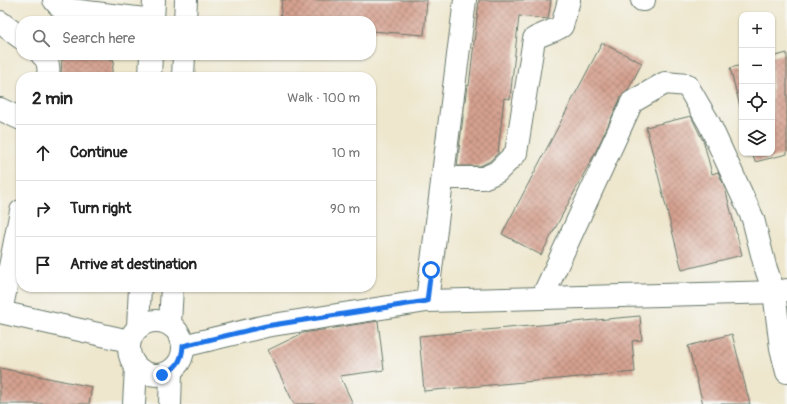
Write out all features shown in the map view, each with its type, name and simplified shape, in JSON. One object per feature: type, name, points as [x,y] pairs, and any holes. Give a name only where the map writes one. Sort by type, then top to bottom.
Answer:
[{"type":"street","points":[[54,0],[62,9],[153,14]]},
{"type":"street","points":[[185,16],[186,0]]},
{"type":"street","points":[[427,301],[465,0]]},
{"type":"street","points":[[443,178],[483,178],[497,172],[516,153],[534,39],[542,33],[555,31],[562,26],[569,0]]},
{"type":"street","points":[[0,22],[16,34]]},
{"type":"street","points":[[46,60],[49,72]]},
{"type":"street","points":[[150,72],[151,60]]},
{"type":"street","points":[[182,72],[184,60]]},
{"type":"street","points":[[542,298],[632,102],[665,83],[687,85],[709,123],[753,219],[765,266],[780,291],[781,348],[787,372]]},
{"type":"street","points":[[0,109],[16,117]]},
{"type":"street","points":[[16,235],[0,312],[134,334]]},
{"type":"street","points":[[183,346],[266,326],[427,301],[780,291]]},
{"type":"street","points":[[134,334],[145,322],[154,320],[170,324],[177,330],[181,337],[183,346],[182,356],[178,364],[171,371],[162,375],[153,375],[144,373],[136,367],[131,359],[128,350],[134,334],[139,292]]},
{"type":"street","points":[[170,324],[172,292]]},
{"type":"street","points":[[134,404],[136,367]]},
{"type":"street","points":[[170,404],[171,371]]},
{"type":"building","points":[[282,0],[427,0],[424,35],[376,31],[376,16],[280,16]]},
{"type":"building","points":[[479,0],[551,0],[548,19],[519,16],[510,99],[504,98],[498,153],[490,161],[480,166],[457,166],[467,85],[469,86]]},
{"type":"building","points":[[602,43],[642,63],[628,90],[621,97],[595,153],[541,255],[502,234]]},
{"type":"building","points":[[787,53],[787,154],[755,162],[753,156],[775,156],[775,56]]},
{"type":"building","points":[[62,60],[114,60],[112,72],[61,72]]},
{"type":"building","points":[[739,66],[739,102],[730,68]]},
{"type":"building","points":[[691,116],[704,143],[712,174],[718,172],[725,188],[742,255],[682,270],[646,127]]},
{"type":"building","points":[[640,316],[642,340],[632,341],[635,372],[424,391],[419,336]]},
{"type":"building","points":[[378,321],[384,370],[340,376],[353,404],[294,404],[268,350],[303,333]]},
{"type":"building","points":[[732,334],[750,404],[703,404],[688,346]]},
{"type":"building","points":[[0,368],[92,387],[89,404],[0,404]]},
{"type":"route","points":[[162,375],[171,371],[178,364],[182,356],[183,346],[266,326],[427,301],[431,270]]}]
